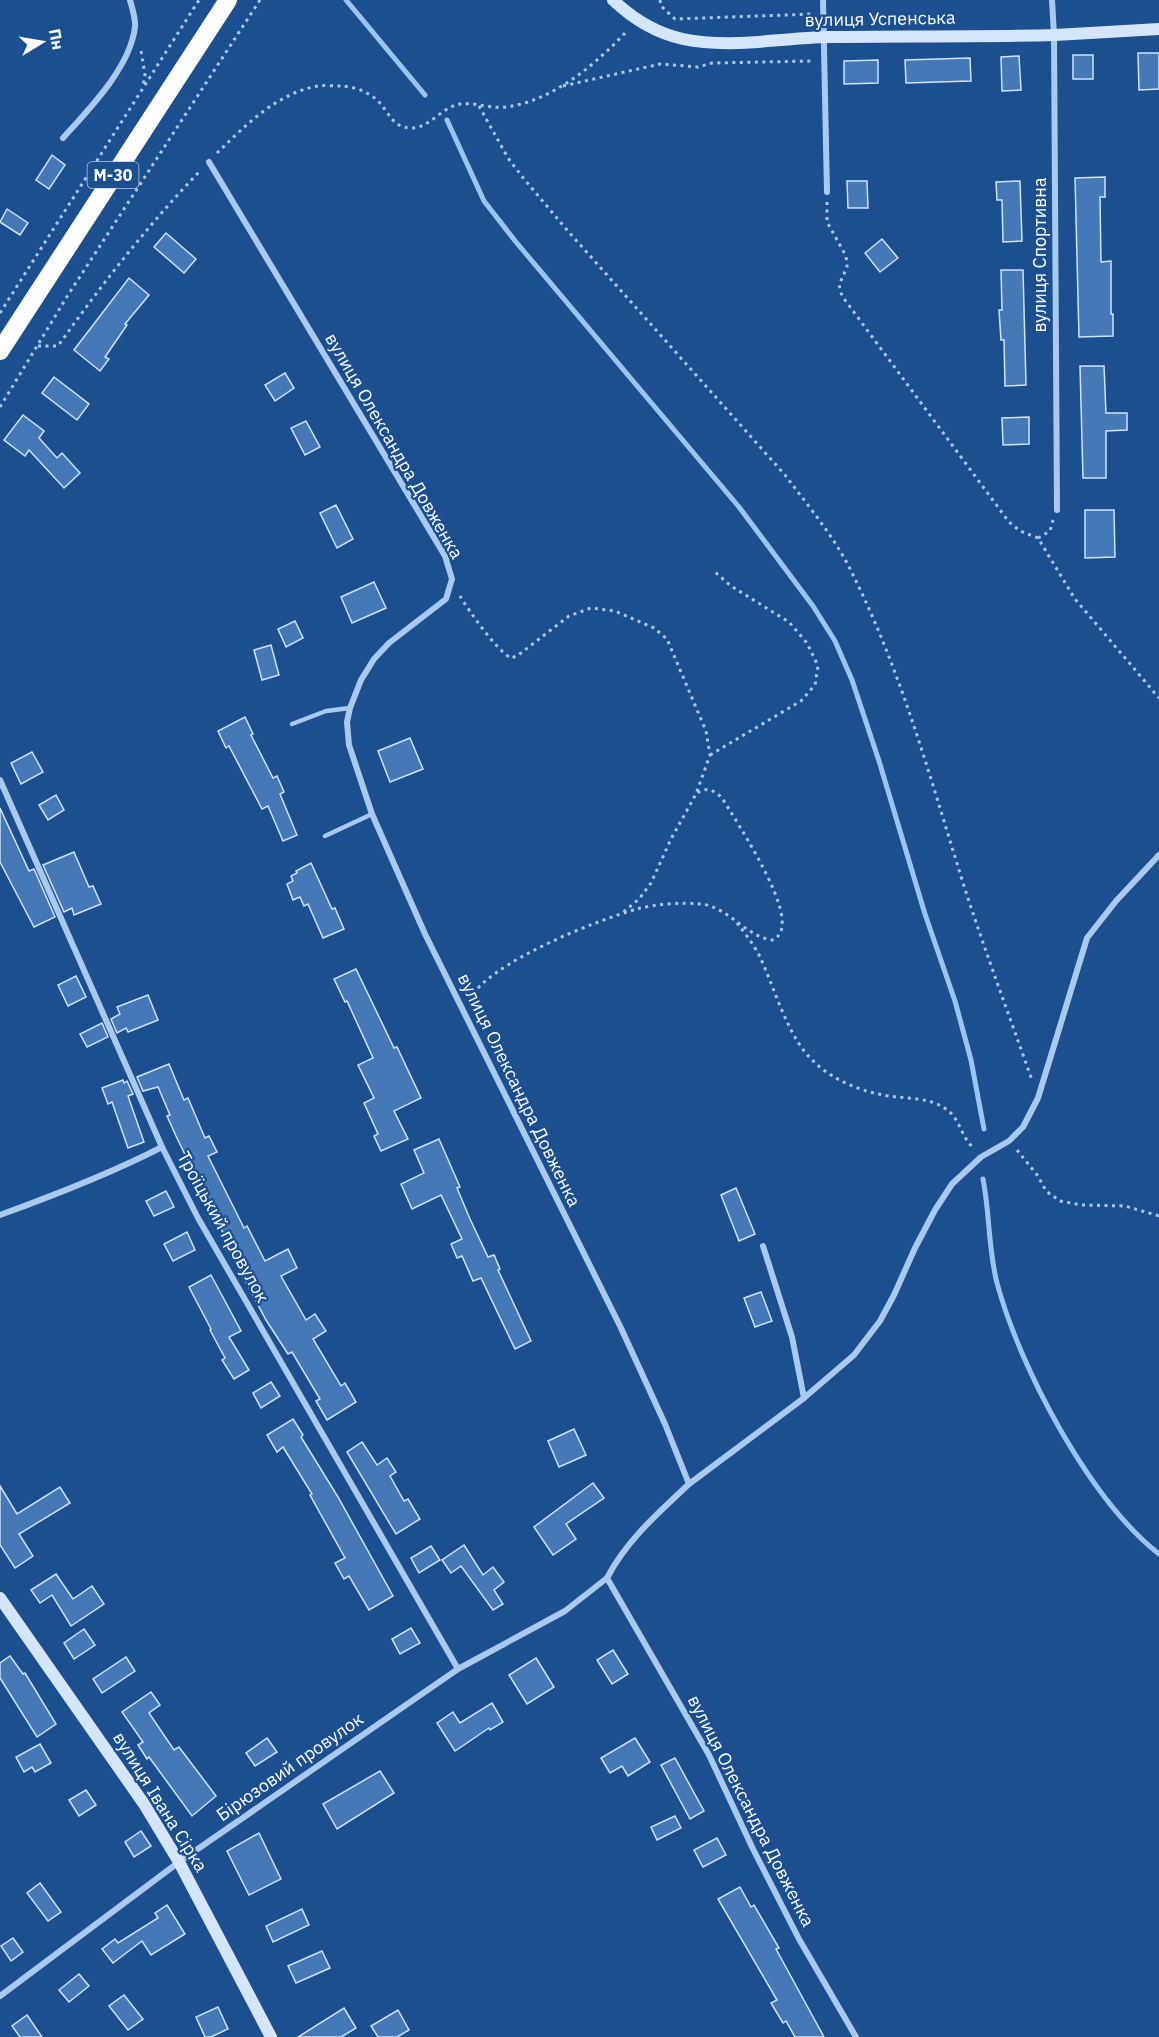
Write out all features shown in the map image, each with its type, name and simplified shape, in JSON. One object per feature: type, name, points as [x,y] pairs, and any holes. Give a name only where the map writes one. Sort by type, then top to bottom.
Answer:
[{"type":"highway","name":"М-30","points":[[0,351],[228,0]]},
{"type":"street","points":[[63,138],[85,114],[127,57],[135,26],[130,0]]},
{"type":"street","name":"вулиця Успенська","points":[[613,0],[637,21],[660,32],[683,39],[705,42],[825,37],[1054,35],[1159,29]]},
{"type":"street","points":[[823,0],[827,192]]},
{"type":"street","name":"вулиця Спортивна","points":[[1052,0],[1057,510]]},
{"type":"street","name":"вулиця Олександра Довженка","points":[[209,162],[445,556],[452,579],[446,599],[389,643],[374,659],[361,680],[350,708],[347,722],[349,745],[372,814],[425,934],[621,1328],[665,1424],[689,1484]]},
{"type":"street","name":"Троїцький провулок","points":[[0,780],[162,1147],[198,1218],[458,1670]]},
{"type":"street","points":[[607,1578],[616,1559],[635,1535],[689,1484],[804,1398],[855,1355],[894,1295],[915,1248],[952,1184],[981,1157],[1009,1141],[1023,1127],[1038,1098],[1087,938],[1116,901],[1159,855]]},
{"type":"street","points":[[0,1215],[88,1182],[162,1147]]},
{"type":"street","points":[[763,1246],[792,1337],[804,1398]]},
{"type":"street","name":"вулиця Олександра Довженка","points":[[607,1578],[709,1755],[753,1850],[799,1940],[856,2037]]},
{"type":"street","name":"Бірюзовий провулок","points":[[0,1996],[179,1862],[458,1670],[565,1611],[607,1578]]},
{"type":"street","name":"вулиця Івана Сірка","points":[[0,1598],[144,1804],[179,1862],[271,2037]]},
{"type":"lane","points":[[292,724],[326,711],[350,708]]},
{"type":"lane","points":[[325,836],[372,814]]},
{"type":"path","points":[[0,313],[199,0]]},
{"type":"path","points":[[0,407],[68,295],[260,0]]},
{"type":"path","points":[[660,0],[661,6],[675,19],[824,14]]},
{"type":"path","points":[[38,346],[58,346],[85,307],[167,204],[242,129],[284,97],[319,86],[352,86],[377,100],[394,123],[412,128],[427,123],[442,111],[460,104],[505,107],[536,98],[559,87],[608,51],[637,21]]},
{"type":"path","points":[[135,26],[143,57],[145,75],[142,89]]},
{"type":"path","points":[[559,87],[660,64],[698,67],[712,63],[825,61]]},
{"type":"path","points":[[479,106],[508,158],[524,179],[785,475],[854,576],[895,669],[918,732],[965,888],[1038,1098]]},
{"type":"path","points":[[827,192],[827,222],[846,256],[846,267],[839,285],[842,296],[1009,522],[1020,531],[1038,538],[1076,599],[1159,698]]},
{"type":"path","points":[[1038,538],[1050,531],[1057,510]]},
{"type":"path","points":[[710,756],[801,700],[815,685],[818,666],[807,643],[789,622],[731,586],[716,572]]},
{"type":"path","points":[[452,579],[461,598],[497,646],[511,658],[517,656],[569,616],[591,608],[615,611],[654,628],[668,639],[706,731],[710,756],[696,794],[671,839],[651,883],[639,899],[621,914]]},
{"type":"path","points":[[463,1012],[472,994],[489,978],[514,962],[584,926],[640,909],[702,904],[720,909],[768,940],[774,940],[781,934],[783,918],[777,899],[734,816],[716,792],[704,790],[696,794]]},
{"type":"path","points":[[734,919],[759,955],[795,1036],[805,1052],[825,1071],[850,1085],[888,1096],[913,1097],[946,1108],[956,1117],[967,1140],[980,1152],[981,1157]]},
{"type":"path","points":[[1009,1141],[1038,1176],[1046,1191],[1060,1201],[1082,1205],[1125,1206],[1159,1216]]},
{"type":"building","points":[[1138,53],[1159,53],[1159,89],[1139,90]]},
{"type":"building","points":[[1073,55],[1093,55],[1093,79],[1073,79]]},
{"type":"building","points":[[1019,56],[1021,90],[1002,91],[1001,57]]},
{"type":"building","points":[[970,58],[971,81],[906,83],[905,60]]},
{"type":"building","points":[[878,60],[878,83],[844,84],[844,61]]},
{"type":"building","points":[[52,155],[65,165],[49,189],[36,180]]},
{"type":"building","points":[[1105,177],[1105,197],[1100,197],[1101,262],[1111,261],[1113,336],[1079,337],[1075,178]]},
{"type":"building","points":[[847,181],[867,181],[868,208],[848,208]]},
{"type":"building","points":[[1020,181],[1022,241],[1003,242],[1002,200],[997,200],[996,182]]},
{"type":"building","points":[[7,209],[28,223],[20,235],[0,222]]},
{"type":"building","points":[[166,233],[196,259],[184,273],[154,247]]},
{"type":"building","points":[[882,239],[898,258],[880,272],[865,253]]},
{"type":"building","points":[[1001,270],[1023,270],[1026,385],[1005,386],[1004,340],[1001,340],[999,310],[1002,310]]},
{"type":"building","points":[[129,278],[149,295],[125,324],[127,325],[105,357],[109,359],[100,371],[74,350]]},
{"type":"building","points":[[1080,366],[1104,366],[1106,413],[1127,413],[1127,430],[1106,431],[1106,478],[1083,478]]},
{"type":"building","points":[[285,373],[294,388],[275,401],[265,385]]},
{"type":"building","points":[[54,377],[89,404],[77,420],[42,393]]},
{"type":"building","points":[[23,415],[44,431],[39,438],[57,458],[62,453],[80,473],[64,488],[29,450],[25,456],[4,440]]},
{"type":"building","points":[[1029,417],[1029,444],[1003,445],[1002,418]]},
{"type":"building","points":[[306,421],[320,447],[305,455],[291,428]]},
{"type":"building","points":[[336,505],[353,539],[337,548],[320,513]]},
{"type":"building","points":[[1085,510],[1114,510],[1115,557],[1085,558]]},
{"type":"building","points":[[374,582],[386,608],[352,623],[341,597]]},
{"type":"building","points":[[295,621],[303,638],[286,647],[278,629]]},
{"type":"building","points":[[271,645],[279,675],[262,680],[254,650]]},
{"type":"building","points":[[245,717],[253,734],[251,735],[273,778],[277,776],[284,792],[280,794],[297,835],[283,841],[268,806],[262,809],[229,746],[226,748],[218,731]]},
{"type":"building","points":[[410,738],[423,769],[390,782],[378,751]]},
{"type":"building","points":[[32,752],[43,772],[21,784],[11,763]]},
{"type":"building","points":[[56,795],[64,810],[48,820],[39,805]]},
{"type":"building","points":[[0,808],[29,871],[34,869],[55,917],[34,927],[0,862]]},
{"type":"building","points":[[74,852],[89,887],[93,886],[101,904],[74,915],[72,908],[64,912],[43,865]]},
{"type":"building","points":[[311,863],[344,929],[323,938],[308,904],[304,906],[300,897],[293,900],[287,884],[293,881],[291,876],[297,873],[296,871]]},
{"type":"building","points":[[356,969],[421,1098],[394,1111],[408,1139],[381,1151],[374,1136],[378,1134],[364,1103],[374,1098],[358,1065],[373,1058],[347,1001],[345,1002],[334,979]]},
{"type":"building","points":[[76,976],[86,997],[68,1006],[58,985]]},
{"type":"building","points":[[148,995],[158,1020],[128,1032],[126,1028],[117,1033],[111,1019],[120,1014],[117,1007]]},
{"type":"building","points":[[102,1023],[108,1037],[87,1047],[80,1034]]},
{"type":"building","points":[[169,1064],[184,1100],[188,1098],[205,1138],[209,1136],[217,1152],[208,1156],[244,1228],[247,1226],[265,1261],[288,1249],[297,1268],[281,1276],[306,1320],[315,1314],[326,1331],[313,1339],[341,1386],[345,1383],[356,1402],[327,1420],[316,1401],[320,1399],[292,1352],[288,1354],[266,1320],[223,1238],[225,1237],[167,1116],[170,1115],[158,1087],[143,1091],[137,1077]]},
{"type":"building","points":[[123,1080],[124,1083],[127,1081],[133,1094],[128,1096],[144,1142],[128,1148],[112,1102],[108,1104],[102,1088]]},
{"type":"building","points":[[439,1139],[460,1187],[457,1188],[470,1219],[488,1257],[494,1255],[500,1269],[498,1270],[531,1341],[515,1349],[481,1278],[473,1281],[462,1256],[457,1258],[451,1244],[462,1239],[441,1195],[412,1209],[401,1184],[424,1173],[414,1150]]},
{"type":"building","points":[[736,1188],[755,1234],[739,1241],[721,1195]]},
{"type":"building","points":[[166,1191],[174,1207],[154,1216],[146,1201]]},
{"type":"building","points":[[187,1232],[195,1250],[173,1261],[164,1244]]},
{"type":"building","points":[[211,1275],[241,1331],[229,1337],[249,1370],[234,1379],[222,1360],[225,1358],[189,1287]]},
{"type":"building","points":[[761,1292],[772,1321],[755,1327],[744,1298]]},
{"type":"building","points":[[271,1382],[280,1396],[261,1408],[253,1393]]},
{"type":"building","points":[[293,1419],[303,1435],[301,1437],[338,1497],[393,1596],[369,1610],[349,1576],[344,1579],[335,1563],[345,1558],[310,1495],[312,1494],[283,1447],[277,1452],[267,1435]]},
{"type":"building","points":[[574,1429],[586,1455],[559,1467],[548,1441]]},
{"type":"building","points":[[362,1442],[377,1465],[387,1458],[396,1472],[390,1476],[404,1501],[408,1499],[420,1519],[396,1534],[347,1452]]},
{"type":"building","points":[[593,1483],[604,1498],[566,1524],[576,1539],[553,1555],[534,1527]]},
{"type":"building","points":[[0,1486],[17,1514],[60,1487],[70,1503],[19,1534],[33,1556],[15,1568],[0,1545]]},
{"type":"building","points":[[464,1545],[483,1575],[493,1567],[504,1582],[494,1590],[503,1604],[493,1610],[461,1566],[451,1573],[442,1560]]},
{"type":"building","points":[[431,1546],[440,1560],[419,1573],[411,1558]]},
{"type":"building","points":[[56,1574],[73,1599],[92,1586],[104,1604],[71,1626],[52,1595],[40,1603],[31,1590]]},
{"type":"building","points":[[411,1628],[420,1643],[400,1654],[392,1639]]},
{"type":"building","points":[[84,1629],[95,1645],[74,1659],[64,1643]]},
{"type":"building","points":[[613,1650],[628,1674],[612,1684],[597,1660]]},
{"type":"building","points":[[10,1656],[23,1674],[25,1673],[56,1724],[37,1737],[0,1678],[0,1663]]},
{"type":"building","points":[[126,1657],[135,1671],[102,1693],[93,1679]]},
{"type":"building","points":[[536,1658],[554,1687],[527,1704],[509,1675]]},
{"type":"building","points":[[151,1692],[160,1705],[149,1713],[174,1750],[179,1747],[216,1796],[192,1816],[149,1757],[147,1759],[138,1745],[143,1742],[122,1712]]},
{"type":"building","points":[[492,1703],[503,1722],[490,1730],[489,1728],[455,1751],[437,1723],[453,1712],[460,1723]]},
{"type":"building","points":[[267,1738],[277,1752],[255,1766],[246,1753]]},
{"type":"building","points":[[635,1738],[650,1762],[628,1776],[622,1766],[610,1773],[601,1758]]},
{"type":"building","points":[[40,1744],[51,1763],[35,1772],[32,1767],[24,1772],[16,1757]]},
{"type":"building","points":[[675,1758],[704,1811],[690,1819],[661,1765]]},
{"type":"building","points":[[380,1771],[394,1793],[337,1829],[323,1804]]},
{"type":"building","points":[[86,1790],[96,1805],[79,1816],[69,1800]]},
{"type":"building","points":[[675,1816],[681,1828],[657,1840],[651,1827]]},
{"type":"building","points":[[141,1831],[151,1846],[134,1857],[125,1842]]},
{"type":"building","points":[[259,1833],[281,1879],[249,1895],[227,1851]]},
{"type":"building","points":[[717,1838],[726,1855],[703,1867],[694,1850]]},
{"type":"building","points":[[40,1883],[61,1912],[48,1921],[27,1893]]},
{"type":"building","points":[[740,1887],[751,1907],[754,1905],[779,1948],[776,1949],[824,2037],[795,2037],[786,2021],[783,2023],[771,2003],[777,2000],[718,1899]]},
{"type":"building","points":[[167,1905],[185,1934],[151,1955],[142,1941],[113,1963],[102,1949],[115,1939],[118,1943],[158,1918],[155,1913]]},
{"type":"building","points":[[302,1909],[309,1925],[273,1942],[266,1926]]},
{"type":"building","points":[[13,1938],[23,1952],[11,1961],[1,1946]]},
{"type":"building","points":[[322,1951],[330,1968],[296,1983],[288,1966]]},
{"type":"building","points":[[79,1974],[89,1986],[69,2002],[59,1990]]},
{"type":"building","points":[[124,1995],[143,2019],[128,2030],[109,2006]]},
{"type":"building","points":[[218,2007],[228,2029],[211,2037],[205,2037],[196,2017]]},
{"type":"building","points":[[344,2008],[356,2028],[341,2037],[298,2037]]},
{"type":"building","points":[[398,2010],[409,2030],[397,2037],[378,2037],[371,2026]]},
{"type":"building","points":[[27,2015],[42,2037],[20,2037],[12,2026]]},
{"type":"waterway","points":[[346,0],[425,95]]},
{"type":"waterway","points":[[447,120],[484,201],[739,507],[813,606],[835,641],[852,680],[925,914],[955,1001],[971,1060],[984,1129]]},
{"type":"waterway","points":[[983,1179],[997,1283],[1022,1353],[1040,1392],[1060,1430],[1107,1500],[1133,1530],[1159,1554]]}]
